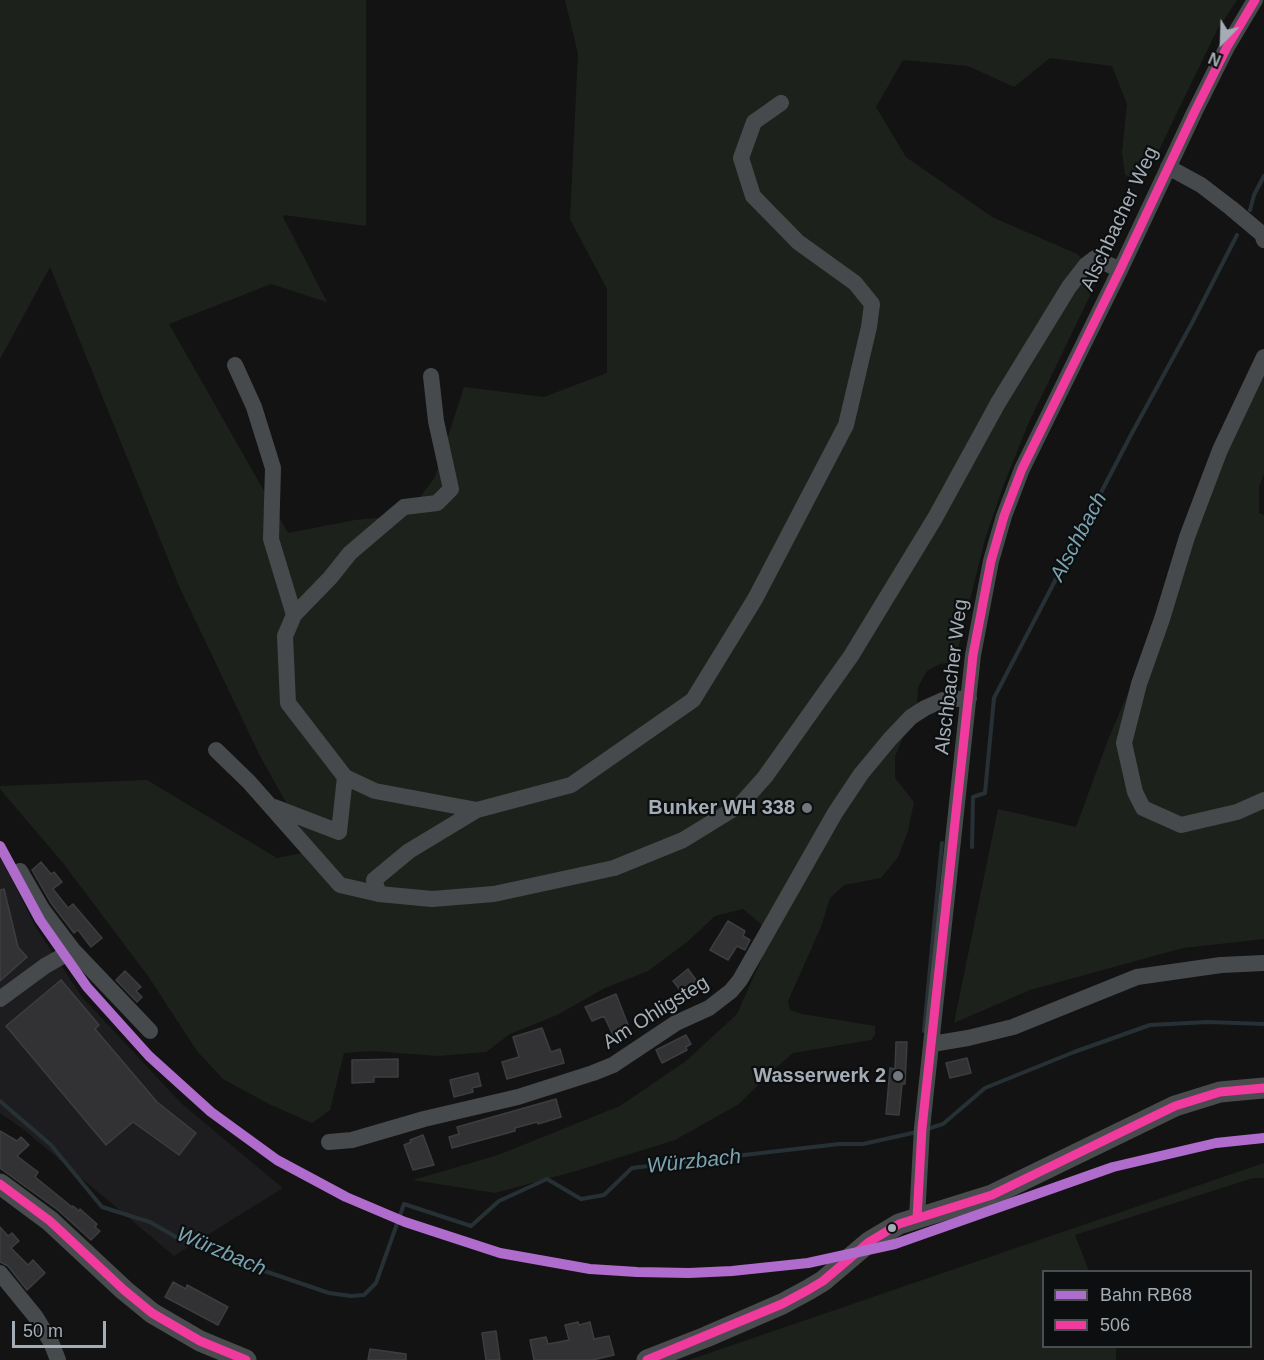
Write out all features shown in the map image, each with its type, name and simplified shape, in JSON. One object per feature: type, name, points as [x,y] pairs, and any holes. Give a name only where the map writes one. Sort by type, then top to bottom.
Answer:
[{"type":"main road","points":[[647,1360],[782,1304],[808,1290],[823,1281],[869,1242],[899,1224],[958,1207],[1002,1191],[1175,1106],[1220,1092],[1264,1088]]},
{"type":"main road","points":[[0,1184],[50,1221],[152,1313],[200,1341],[246,1360]]},
{"type":"street","name":"Alschbacher Weg","points":[[917,1218],[922,1136],[969,698],[981,607],[991,561],[1004,516],[1023,469],[1194,112],[1254,0]]},
{"type":"street","points":[[379,894],[374,880],[409,851],[477,810],[571,785],[693,700],[755,599],[846,425],[869,327],[872,304],[855,283],[798,242],[753,196],[741,158],[754,122],[781,103]]},
{"type":"street","points":[[1168,167],[1201,185],[1262,234],[1264,240]]},
{"type":"street","points":[[216,750],[249,782],[340,885],[379,894],[432,899],[494,894],[614,868],[683,840],[740,805],[765,777],[851,656],[935,518],[998,403],[1070,286],[1086,265],[1095,258],[1120,270]]},
{"type":"street","points":[[1264,357],[1220,450],[1187,537],[1162,619],[1138,684],[1124,743],[1135,792],[1143,808],[1181,825],[1237,812],[1264,800]]},
{"type":"street","points":[[235,365],[254,407],[273,468],[271,539],[294,615]]},
{"type":"street","points":[[431,376],[436,421],[451,489],[437,503],[404,507],[350,553],[330,578],[294,615],[285,636],[288,703],[345,777],[375,791],[477,810]]},
{"type":"street","name":"Am Ohligsteg","points":[[329,1142],[352,1140],[424,1119],[518,1097],[593,1073],[613,1065],[676,1023],[709,1008],[741,980],[835,813],[861,774],[890,739],[911,717],[925,708],[943,700],[969,698]]},
{"type":"street","points":[[270,806],[339,832],[345,777]]},
{"type":"street","points":[[20,871],[42,909],[73,950],[150,1031]]},
{"type":"street","points":[[0,999],[45,966],[73,950]]},
{"type":"street","points":[[932,1044],[1013,1027],[1137,977],[1221,965],[1264,963]]},
{"type":"street","points":[[0,1273],[35,1316],[51,1342],[58,1360]]},
{"type":"shaded area","points":[[0,0],[366,0],[366,226],[284,215],[283,217],[327,302],[271,284],[169,324],[288,533],[355,520],[407,515],[435,477],[464,387],[544,397],[607,373],[607,289],[570,219],[578,54],[565,0],[1237,0],[1217,30],[1144,181],[1125,175],[1122,152],[1127,104],[1112,66],[1050,58],[1014,87],[968,66],[903,60],[876,107],[906,157],[992,217],[1077,254],[1096,270],[1098,279],[1029,422],[1004,484],[985,539],[957,653],[952,662],[940,664],[927,671],[918,687],[917,706],[895,756],[895,778],[914,802],[908,831],[898,857],[881,878],[844,885],[830,898],[821,927],[788,1001],[790,1010],[802,1014],[875,1026],[875,1035],[871,1040],[793,1053],[739,1104],[675,1140],[495,1193],[413,1180],[498,1155],[620,1106],[686,1061],[737,1014],[762,958],[761,924],[743,909],[715,916],[686,943],[648,971],[605,988],[557,1015],[510,1034],[486,1052],[438,1056],[373,1051],[344,1053],[330,1110],[312,1123],[269,1104],[223,1079],[197,1051],[148,976],[63,863],[0,789],[0,786],[147,780],[277,858],[313,851],[259,754],[179,586],[50,267],[0,359]]},
{"type":"shaded area","points":[[1264,376],[1264,474],[1259,487],[1259,513],[1264,515],[1264,939],[1183,948],[1030,990],[954,1023],[998,809],[1076,827],[1108,740],[1228,451]]},
{"type":"shaded area","points":[[0,855],[35,926],[82,997],[181,1103],[283,1188],[174,1256],[23,1129],[0,1113]]},
{"type":"shaded area","points":[[1264,1163],[1264,1178],[1253,1178],[1075,1235],[1089,1270],[1042,1270],[1042,1348],[1116,1348],[1116,1360],[689,1360]]},
{"type":"building","points":[[41,862],[62,882],[53,889],[68,908],[73,904],[102,938],[91,947],[78,930],[74,933],[51,903],[32,870]]},
{"type":"building","points":[[4,889],[18,947],[27,957],[0,981],[0,890]]},
{"type":"building","points":[[728,921],[745,931],[743,936],[750,940],[745,950],[737,946],[728,960],[710,950]]},
{"type":"building","points":[[688,969],[699,984],[684,995],[673,981]]},
{"type":"building","points":[[125,971],[141,987],[136,991],[142,997],[137,1002],[116,980]]},
{"type":"building","points":[[61,980],[99,1025],[95,1029],[157,1102],[196,1133],[179,1155],[133,1122],[106,1145],[6,1026]]},
{"type":"building","points":[[616,994],[630,1030],[614,1037],[604,1016],[592,1021],[585,1007]]},
{"type":"building","points":[[542,1028],[551,1052],[560,1049],[564,1063],[507,1079],[502,1062],[519,1057],[513,1037]]},
{"type":"building","points":[[686,1035],[691,1044],[686,1047],[687,1050],[662,1063],[656,1050]]},
{"type":"building","points":[[896,1042],[907,1042],[905,1084],[902,1084],[899,1115],[886,1114],[890,1068],[895,1069]]},
{"type":"building","points":[[967,1058],[971,1073],[950,1078],[946,1063]]},
{"type":"building","points":[[398,1059],[398,1077],[374,1077],[374,1082],[352,1083],[352,1060]]},
{"type":"building","points":[[478,1073],[481,1086],[472,1088],[473,1092],[454,1097],[450,1080]]},
{"type":"building","points":[[556,1099],[561,1117],[515,1128],[515,1131],[452,1148],[449,1137],[459,1134],[457,1127]]},
{"type":"building","points":[[0,1131],[17,1141],[21,1137],[29,1145],[17,1156],[38,1172],[35,1177],[97,1224],[95,1227],[100,1231],[91,1240],[58,1210],[0,1168]]},
{"type":"building","points":[[423,1135],[434,1165],[413,1170],[404,1145]]},
{"type":"building","points":[[0,1227],[8,1236],[12,1233],[19,1241],[11,1248],[28,1265],[33,1260],[45,1273],[27,1290],[8,1266],[0,1262]]},
{"type":"building","points":[[173,1282],[186,1289],[187,1285],[228,1307],[218,1325],[165,1297]]},
{"type":"building","points":[[578,1322],[579,1325],[590,1322],[594,1339],[609,1336],[614,1355],[593,1360],[534,1360],[530,1340],[546,1337],[548,1344],[569,1340],[565,1325]]},
{"type":"building","points":[[496,1331],[500,1360],[486,1360],[482,1333]]},
{"type":"building","points":[[370,1349],[406,1354],[406,1360],[368,1360]]},
{"type":"waterway","name":"Alschbach","points":[[1250,210],[1254,195],[1264,176]]},
{"type":"waterway","name":"Alschbach","points":[[972,847],[973,797],[985,793],[994,698],[1237,235]]},
{"type":"waterway","name":"Alschbach","points":[[924,1031],[942,843]]},
{"type":"waterway","name":"Würzbach","points":[[927,1129],[943,1124],[985,1088],[1074,1052],[1150,1025],[1208,1022],[1264,1024]]},
{"type":"waterway","name":"Würzbach","points":[[0,1101],[51,1145],[102,1207],[150,1222],[176,1237],[241,1263],[329,1293],[351,1296],[364,1295],[376,1283],[404,1204],[471,1226],[499,1201],[547,1179],[581,1199],[604,1195],[632,1168],[839,1144],[863,1144],[917,1132]]},
{"type":"rail line","name":"RB68","points":[[0,846],[40,920],[87,987],[149,1056],[211,1112],[277,1160],[346,1197],[405,1222],[500,1253],[590,1269],[637,1272],[732,1271],[808,1263],[895,1244],[1113,1167],[1216,1143],[1264,1138]]},
{"type":"transit line","name":"506","points":[[917,1218],[922,1128],[973,655],[991,561],[1004,516],[1022,469],[1194,113],[1227,47],[1255,0]]},
{"type":"transit line","name":"506","points":[[647,1360],[782,1304],[808,1290],[823,1281],[869,1242],[899,1224],[992,1195],[1175,1106],[1220,1092],[1264,1088]]},
{"type":"transit line","name":"506","points":[[0,1184],[50,1221],[152,1313],[200,1341],[246,1360]]},
{"type":"place","name":"Bunker WH 338","points":[[807,808]]},
{"type":"place","name":"Wasserwerk 2","points":[[898,1076]]}]
